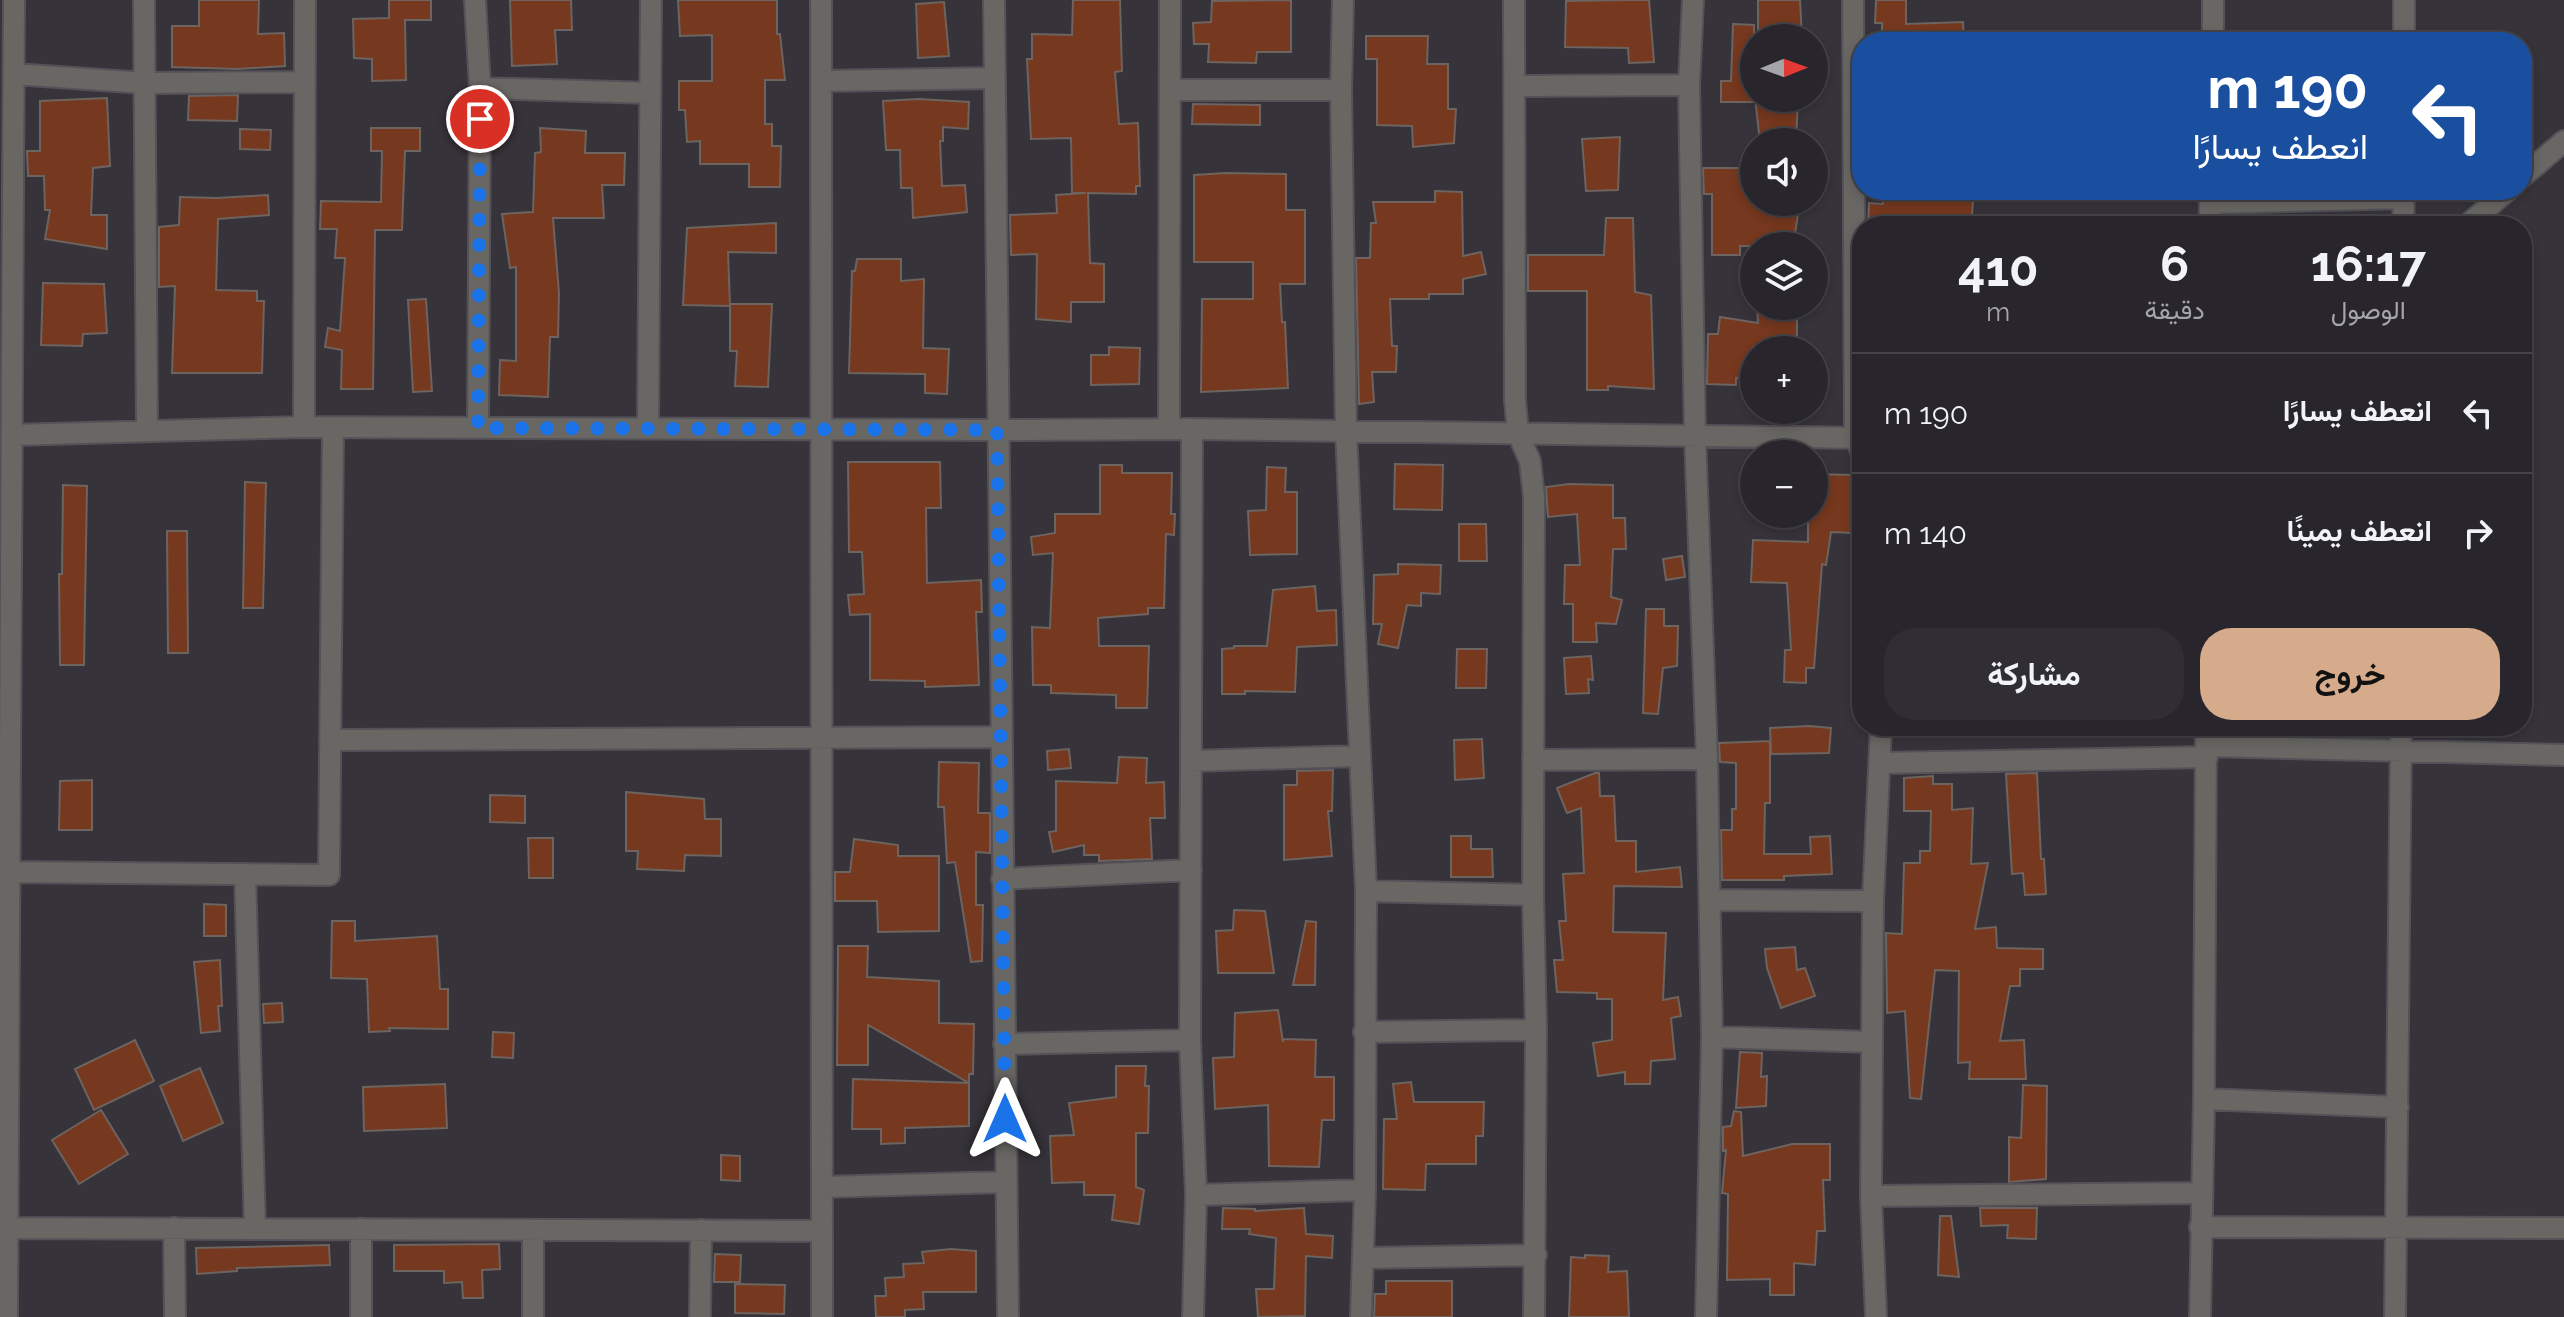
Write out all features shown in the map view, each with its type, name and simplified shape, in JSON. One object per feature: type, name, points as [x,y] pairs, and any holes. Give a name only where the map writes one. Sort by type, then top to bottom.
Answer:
[{"type":"street","points":[[7,1317],[4,900],[9,872],[5,460],[12,435],[14,0]]},
{"type":"street","points":[[144,0],[147,430]]},
{"type":"street","points":[[304,427],[305,0]]},
{"type":"street","points":[[475,0],[480,88],[478,428]]},
{"type":"street","points":[[648,429],[651,0]]},
{"type":"street","points":[[821,0],[822,1317]]},
{"type":"street","points":[[994,0],[1008,1317]]},
{"type":"street","points":[[1169,429],[1170,0]]},
{"type":"street","points":[[1343,0],[1341,90],[1346,430],[1366,891],[1365,1190],[1361,1317]]},
{"type":"street","points":[[1514,0],[1515,400],[1518,434],[1530,461],[1534,497],[1534,1317]]},
{"type":"street","points":[[1693,0],[1689,85],[1695,436],[1707,759],[1712,1037],[1706,1317]]},
{"type":"street","points":[[1853,0],[1855,32]]},
{"type":"street","points":[[2213,0],[2213,32]]},
{"type":"street","points":[[2404,0],[2404,32]]},
{"type":"street","points":[[14,74],[145,83],[305,82]]},
{"type":"street","points":[[822,81],[995,78]]},
{"type":"street","points":[[1515,86],[1689,85]]},
{"type":"street","points":[[480,88],[650,93]]},
{"type":"street","points":[[1170,90],[1341,90]]},
{"type":"street","points":[[2532,168],[2564,141]]},
{"type":"street","points":[[2478,216],[2496,200]]},
{"type":"street","points":[[12,435],[304,427],[1192,429],[1695,436],[1852,443]]},
{"type":"street","points":[[9,872],[329,875],[333,428]]},
{"type":"street","points":[[1192,429],[1190,1040],[1196,1195],[1193,1317]]},
{"type":"street","points":[[1876,1317],[1871,1196],[1873,901],[1881,736]]},
{"type":"street","points":[[2395,1317],[2401,736]]},
{"type":"street","points":[[330,740],[1001,737]]},
{"type":"street","points":[[1881,763],[2207,743],[2401,753],[2564,755]]},
{"type":"street","points":[[2200,1317],[2207,743]]},
{"type":"street","points":[[1191,761],[1358,756]]},
{"type":"street","points":[[1533,760],[1707,759]]},
{"type":"street","points":[[1002,879],[1191,870]]},
{"type":"street","points":[[245,874],[255,1229]]},
{"type":"street","points":[[1366,891],[1533,895]]},
{"type":"street","points":[[1710,900],[1873,901]]},
{"type":"street","points":[[1364,1032],[1536,1030]]},
{"type":"street","points":[[1712,1037],[1872,1042]]},
{"type":"street","points":[[1004,1044],[1190,1040]]},
{"type":"street","points":[[2204,1099],[2398,1107]]},
{"type":"street","points":[[822,1187],[1006,1182]]},
{"type":"street","points":[[1196,1195],[1365,1190]]},
{"type":"street","points":[[1871,1196],[2202,1193]]},
{"type":"street","points":[[2200,1227],[2564,1228]]},
{"type":"street","points":[[4,1228],[822,1231]]},
{"type":"street","points":[[174,1228],[175,1317]]},
{"type":"street","points":[[361,1229],[361,1317]]},
{"type":"street","points":[[533,1230],[533,1317]]},
{"type":"street","points":[[700,1317],[701,1230]]},
{"type":"street","points":[[1363,1258],[1536,1255]]},
{"type":"building","points":[[199,0],[259,0],[258,34],[284,33],[285,66],[238,69],[172,67],[172,26],[199,26]]},
{"type":"building","points":[[389,0],[431,0],[431,20],[405,20],[406,80],[372,81],[372,59],[354,58],[353,19],[389,18]]},
{"type":"building","points":[[510,0],[571,0],[572,30],[555,30],[557,64],[512,66]]},
{"type":"building","points":[[678,0],[777,0],[777,34],[780,34],[785,80],[765,80],[765,124],[772,124],[772,146],[781,146],[780,187],[749,187],[749,164],[700,164],[700,141],[687,142],[685,110],[679,110],[679,81],[712,81],[712,35],[680,36]]},
{"type":"building","points":[[1073,0],[1120,0],[1122,71],[1115,72],[1119,124],[1138,123],[1140,186],[1136,186],[1136,194],[1088,193],[1090,263],[1104,264],[1104,302],[1071,302],[1071,322],[1036,319],[1037,254],[1011,255],[1010,215],[1057,213],[1056,195],[1086,193],[1072,193],[1071,138],[1031,139],[1027,59],[1032,59],[1032,34],[1072,35]]},
{"type":"building","points":[[1291,0],[1291,52],[1257,52],[1256,63],[1208,62],[1209,44],[1194,44],[1193,23],[1211,22],[1212,1]]},
{"type":"building","points":[[1649,0],[1654,62],[1629,63],[1628,48],[1565,47],[1566,1]]},
{"type":"building","points":[[1758,0],[1800,0],[1801,24],[1758,24]]},
{"type":"building","points":[[1876,0],[1906,0],[1906,24],[1963,22],[1964,32],[1882,32],[1882,23],[1875,23]]},
{"type":"building","points":[[944,2],[949,56],[918,58],[916,4]]},
{"type":"building","points":[[1733,24],[1740,24],[1740,102],[1721,102],[1721,81],[1731,81]]},
{"type":"building","points":[[1366,36],[1428,36],[1427,64],[1448,64],[1448,109],[1456,109],[1454,143],[1413,147],[1412,126],[1377,125],[1377,59],[1366,59]]},
{"type":"building","points":[[238,95],[237,121],[188,120],[189,96]]},
{"type":"building","points":[[107,98],[110,166],[93,168],[91,215],[107,215],[107,249],[45,239],[50,210],[45,210],[44,176],[28,176],[27,151],[40,151],[40,101]]},
{"type":"building","points":[[919,99],[969,102],[968,129],[943,127],[943,141],[940,141],[942,186],[965,185],[967,212],[913,218],[912,188],[901,188],[900,150],[886,150],[883,101]]},
{"type":"building","points":[[1193,104],[1260,105],[1260,125],[1192,124]]},
{"type":"building","points":[[1757,112],[1797,112],[1797,128],[1758,128]]},
{"type":"building","points":[[371,128],[420,128],[420,151],[405,151],[402,230],[375,230],[373,389],[341,389],[342,350],[325,347],[328,328],[340,331],[345,258],[335,258],[337,229],[320,229],[321,201],[381,202],[382,151],[371,151]]},
{"type":"building","points":[[540,128],[586,131],[585,153],[625,153],[624,185],[602,185],[604,218],[553,218],[559,293],[558,337],[550,337],[548,397],[499,395],[500,360],[516,361],[516,267],[510,268],[502,214],[533,212],[535,153],[541,152]]},
{"type":"building","points":[[240,129],[271,130],[270,150],[240,149]]},
{"type":"building","points":[[1620,137],[1618,190],[1586,191],[1582,139]]},
{"type":"building","points":[[1703,168],[1740,168],[1740,216],[1798,216],[1795,232],[1740,232],[1740,255],[1712,255],[1712,194],[1704,194]]},
{"type":"building","points":[[1286,174],[1286,210],[1305,210],[1305,284],[1280,284],[1288,388],[1201,392],[1202,299],[1253,299],[1253,262],[1194,262],[1194,175]]},
{"type":"building","points":[[1435,191],[1462,192],[1463,256],[1481,252],[1486,274],[1463,279],[1463,294],[1429,294],[1429,299],[1390,299],[1392,346],[1397,346],[1396,372],[1372,372],[1374,402],[1359,404],[1356,258],[1370,258],[1371,223],[1376,223],[1373,202],[1435,202]]},
{"type":"building","points":[[268,195],[269,215],[218,219],[216,290],[257,291],[257,301],[264,301],[262,373],[172,373],[175,286],[159,287],[159,227],[179,225],[180,197]]},
{"type":"building","points":[[1883,200],[1973,200],[1972,216],[1868,216],[1869,203],[1883,204]]},
{"type":"building","points":[[1606,218],[1633,218],[1635,292],[1651,295],[1654,389],[1608,386],[1608,390],[1587,390],[1587,291],[1528,291],[1528,255],[1604,255]]},
{"type":"building","points":[[776,223],[776,253],[728,252],[730,306],[683,305],[687,228]]},
{"type":"building","points":[[857,259],[901,259],[901,281],[924,279],[923,348],[949,349],[947,394],[925,393],[925,374],[849,373],[852,271],[855,271]]},
{"type":"building","points":[[43,283],[104,284],[107,333],[83,334],[82,346],[41,345]]},
{"type":"building","points":[[426,299],[432,391],[413,392],[408,300]]},
{"type":"building","points":[[730,304],[772,304],[768,387],[735,386],[737,351],[730,351]]},
{"type":"building","points":[[1720,317],[1758,323],[1758,320],[1797,320],[1797,336],[1740,336],[1740,378],[1736,378],[1736,385],[1707,384],[1708,334],[1718,334]]},
{"type":"building","points":[[1109,347],[1140,348],[1139,384],[1091,385],[1091,355],[1109,355]]},
{"type":"building","points":[[848,462],[940,462],[941,508],[926,508],[927,583],[981,580],[982,612],[976,612],[979,685],[925,687],[925,681],[870,680],[870,614],[850,615],[848,595],[864,594],[862,552],[849,552]]},
{"type":"building","points":[[1395,464],[1443,465],[1442,510],[1394,509]]},
{"type":"building","points":[[1100,465],[1122,465],[1122,473],[1172,473],[1174,535],[1166,534],[1164,608],[1148,608],[1148,614],[1098,618],[1099,646],[1149,646],[1147,708],[1116,708],[1116,695],[1051,693],[1051,685],[1033,685],[1032,627],[1050,628],[1053,553],[1033,555],[1031,537],[1055,533],[1055,514],[1100,514]]},
{"type":"building","points":[[1267,467],[1286,468],[1285,492],[1297,492],[1297,554],[1250,555],[1248,511],[1266,510]]},
{"type":"building","points":[[1828,474],[1852,475],[1852,533],[1831,532],[1826,565],[1822,564],[1814,668],[1806,668],[1806,683],[1784,682],[1785,650],[1791,650],[1787,583],[1751,582],[1753,540],[1808,542],[1808,528],[1828,528]]},
{"type":"building","points":[[245,482],[266,483],[263,608],[243,608]]},
{"type":"building","points":[[63,485],[87,486],[84,665],[60,665],[59,574],[62,574]]},
{"type":"building","points":[[1613,485],[1613,518],[1625,518],[1626,549],[1613,549],[1611,597],[1622,600],[1616,624],[1596,623],[1597,642],[1573,642],[1573,604],[1564,604],[1565,565],[1580,565],[1577,514],[1548,517],[1546,487]]},
{"type":"building","points":[[1459,524],[1486,524],[1487,561],[1459,561]]},
{"type":"building","points":[[167,531],[187,531],[188,653],[168,653]]},
{"type":"building","points":[[1682,556],[1685,577],[1666,580],[1663,559]]},
{"type":"building","points":[[1398,564],[1441,565],[1440,594],[1421,593],[1421,606],[1407,605],[1398,648],[1378,644],[1382,624],[1373,624],[1374,575],[1398,574]]},
{"type":"building","points":[[1315,586],[1317,611],[1336,610],[1337,645],[1297,647],[1295,692],[1222,694],[1222,649],[1267,646],[1273,590]]},
{"type":"building","points":[[1646,609],[1664,609],[1664,626],[1678,626],[1677,666],[1663,668],[1658,714],[1643,713]]},
{"type":"building","points":[[1457,649],[1487,649],[1486,688],[1456,688]]},
{"type":"building","points":[[1591,656],[1593,680],[1588,679],[1589,693],[1566,694],[1564,658]]},
{"type":"building","points":[[1770,728],[1831,728],[1829,753],[1771,754]]},
{"type":"building","points":[[1482,739],[1484,778],[1455,780],[1454,740]]},
{"type":"building","points":[[1770,741],[1770,803],[1765,803],[1764,854],[1811,854],[1810,837],[1830,836],[1832,874],[1784,876],[1784,880],[1722,880],[1721,830],[1732,830],[1732,809],[1736,809],[1736,763],[1720,762],[1719,743]]},
{"type":"building","points":[[1069,749],[1071,768],[1048,770],[1047,751]]},
{"type":"building","points":[[1119,757],[1147,758],[1146,783],[1164,782],[1165,818],[1150,818],[1152,859],[1099,861],[1099,855],[1084,855],[1084,845],[1053,852],[1049,832],[1056,831],[1056,781],[1117,783]]},
{"type":"building","points":[[939,762],[979,763],[978,813],[990,813],[990,853],[976,852],[976,905],[983,905],[982,961],[971,962],[955,862],[947,863],[944,807],[938,807]]},
{"type":"building","points":[[1333,770],[1332,811],[1328,811],[1332,856],[1284,860],[1284,785],[1297,785],[1297,771]]},
{"type":"building","points":[[1599,773],[1600,796],[1614,796],[1616,841],[1636,841],[1636,872],[1680,867],[1682,887],[1614,886],[1613,932],[1666,933],[1663,1000],[1678,997],[1681,1016],[1671,1018],[1675,1059],[1651,1061],[1650,1084],[1625,1084],[1625,1072],[1598,1076],[1593,1043],[1612,1040],[1612,999],[1597,999],[1597,993],[1557,992],[1554,960],[1563,960],[1559,921],[1566,921],[1563,874],[1584,873],[1581,808],[1567,813],[1557,788]]},
{"type":"building","points":[[2037,773],[2046,894],[2025,895],[2023,873],[2012,874],[2006,774]]},
{"type":"building","points":[[1933,776],[1933,784],[1952,784],[1952,810],[1973,808],[1971,864],[1988,863],[1975,929],[1996,927],[1997,948],[2043,949],[2043,969],[2020,969],[2020,986],[2010,986],[2000,1041],[2024,1040],[2026,1079],[1969,1079],[1970,1062],[1958,1063],[1959,971],[1935,970],[1921,1099],[1910,1098],[1905,1011],[1887,1013],[1886,933],[1902,934],[1904,863],[1920,863],[1920,851],[1930,851],[1931,811],[1904,811],[1904,778]]},
{"type":"building","points":[[92,780],[92,830],[59,830],[60,781]]},
{"type":"building","points":[[626,792],[704,799],[705,819],[721,819],[721,856],[685,855],[684,871],[637,869],[638,851],[626,851]]},
{"type":"building","points":[[490,795],[525,796],[525,823],[490,822]]},
{"type":"building","points":[[1451,836],[1471,836],[1471,849],[1492,849],[1493,877],[1451,877]]},
{"type":"building","points":[[528,838],[553,838],[553,878],[529,878]]},
{"type":"building","points":[[854,839],[898,845],[898,856],[939,856],[939,931],[878,932],[877,901],[835,901],[835,872],[850,872]]},
{"type":"building","points":[[204,904],[226,905],[226,936],[204,936]]},
{"type":"building","points":[[1234,910],[1265,911],[1274,973],[1218,973],[1216,931],[1233,930]]},
{"type":"building","points":[[332,921],[355,921],[355,941],[437,936],[440,989],[448,989],[448,1029],[389,1028],[390,1031],[369,1032],[367,979],[331,978]]},
{"type":"building","points":[[1306,921],[1316,922],[1315,985],[1293,985]]},
{"type":"building","points":[[838,946],[868,946],[867,977],[939,981],[939,1023],[974,1024],[973,1074],[969,1074],[969,1083],[868,1025],[868,1065],[837,1065]]},
{"type":"building","points":[[1795,947],[1797,970],[1805,968],[1815,996],[1781,1008],[1767,968],[1765,949]]},
{"type":"building","points":[[220,960],[220,1031],[201,1033],[194,962]]},
{"type":"building","points":[[282,1003],[283,1022],[264,1023],[263,1004]]},
{"type":"building","points":[[1278,1010],[1283,1042],[1283,1039],[1316,1040],[1315,1077],[1334,1077],[1334,1120],[1322,1120],[1319,1167],[1269,1166],[1268,1105],[1215,1109],[1213,1058],[1234,1057],[1235,1013]]},
{"type":"building","points":[[493,1032],[514,1033],[513,1058],[492,1057]]},
{"type":"building","points":[[135,1040],[154,1081],[94,1110],[75,1069]]},
{"type":"building","points":[[1740,1052],[1762,1053],[1761,1077],[1767,1076],[1766,1106],[1736,1108]]},
{"type":"building","points":[[1116,1066],[1146,1066],[1145,1086],[1149,1086],[1148,1133],[1136,1133],[1136,1187],[1144,1190],[1139,1224],[1112,1220],[1115,1195],[1084,1195],[1084,1182],[1052,1183],[1050,1136],[1074,1135],[1069,1103],[1116,1097]]},
{"type":"building","points":[[200,1068],[223,1123],[183,1141],[160,1086]]},
{"type":"building","points":[[853,1079],[969,1083],[969,1126],[905,1128],[905,1143],[881,1144],[881,1129],[852,1129]]},
{"type":"building","points":[[1411,1082],[1414,1102],[1484,1102],[1483,1136],[1476,1136],[1476,1164],[1426,1164],[1425,1190],[1383,1189],[1384,1119],[1397,1119],[1393,1084]]},
{"type":"building","points":[[445,1084],[447,1128],[364,1131],[363,1087]]},
{"type":"building","points":[[2023,1085],[2047,1086],[2046,1179],[2009,1182],[2009,1137],[2021,1138]]},
{"type":"building","points":[[101,1110],[128,1154],[79,1184],[52,1140]]},
{"type":"building","points":[[1734,1111],[1741,1112],[1743,1156],[1792,1144],[1830,1144],[1830,1180],[1823,1180],[1825,1231],[1817,1231],[1815,1265],[1794,1263],[1794,1295],[1770,1295],[1770,1279],[1727,1280],[1728,1194],[1722,1193],[1726,1150],[1723,1151],[1723,1127],[1731,1126]]},
{"type":"building","points":[[721,1155],[740,1156],[740,1181],[721,1180]]},
{"type":"building","points":[[1223,1208],[1255,1211],[1304,1208],[1306,1234],[1333,1236],[1332,1258],[1306,1256],[1305,1316],[1258,1317],[1256,1289],[1274,1289],[1276,1238],[1249,1234],[1250,1229],[1222,1229]]},
{"type":"building","points":[[1980,1208],[2037,1208],[2036,1239],[2007,1238],[2008,1225],[1981,1226]]},
{"type":"building","points":[[1940,1216],[1951,1216],[1959,1277],[1938,1275]]},
{"type":"building","points":[[499,1244],[500,1269],[482,1270],[483,1298],[463,1298],[462,1282],[444,1283],[444,1271],[394,1271],[394,1245]]},
{"type":"building","points":[[329,1245],[330,1265],[237,1268],[237,1271],[197,1274],[196,1248]]},
{"type":"building","points":[[951,1249],[976,1251],[976,1292],[923,1292],[924,1309],[905,1310],[905,1317],[876,1317],[875,1296],[886,1296],[885,1278],[904,1277],[903,1264],[924,1263],[922,1252]]},
{"type":"building","points":[[715,1254],[741,1255],[740,1282],[714,1282]]},
{"type":"building","points":[[1585,1255],[1609,1256],[1608,1272],[1627,1271],[1629,1317],[1569,1317],[1571,1257],[1585,1258]]},
{"type":"building","points":[[1386,1281],[1452,1281],[1452,1317],[1374,1317],[1375,1294],[1386,1294]]},
{"type":"building","points":[[735,1284],[785,1285],[784,1314],[735,1313]]},
{"type":"route","points":[[480,119],[478,428],[997,430],[1005,1119]]}]
